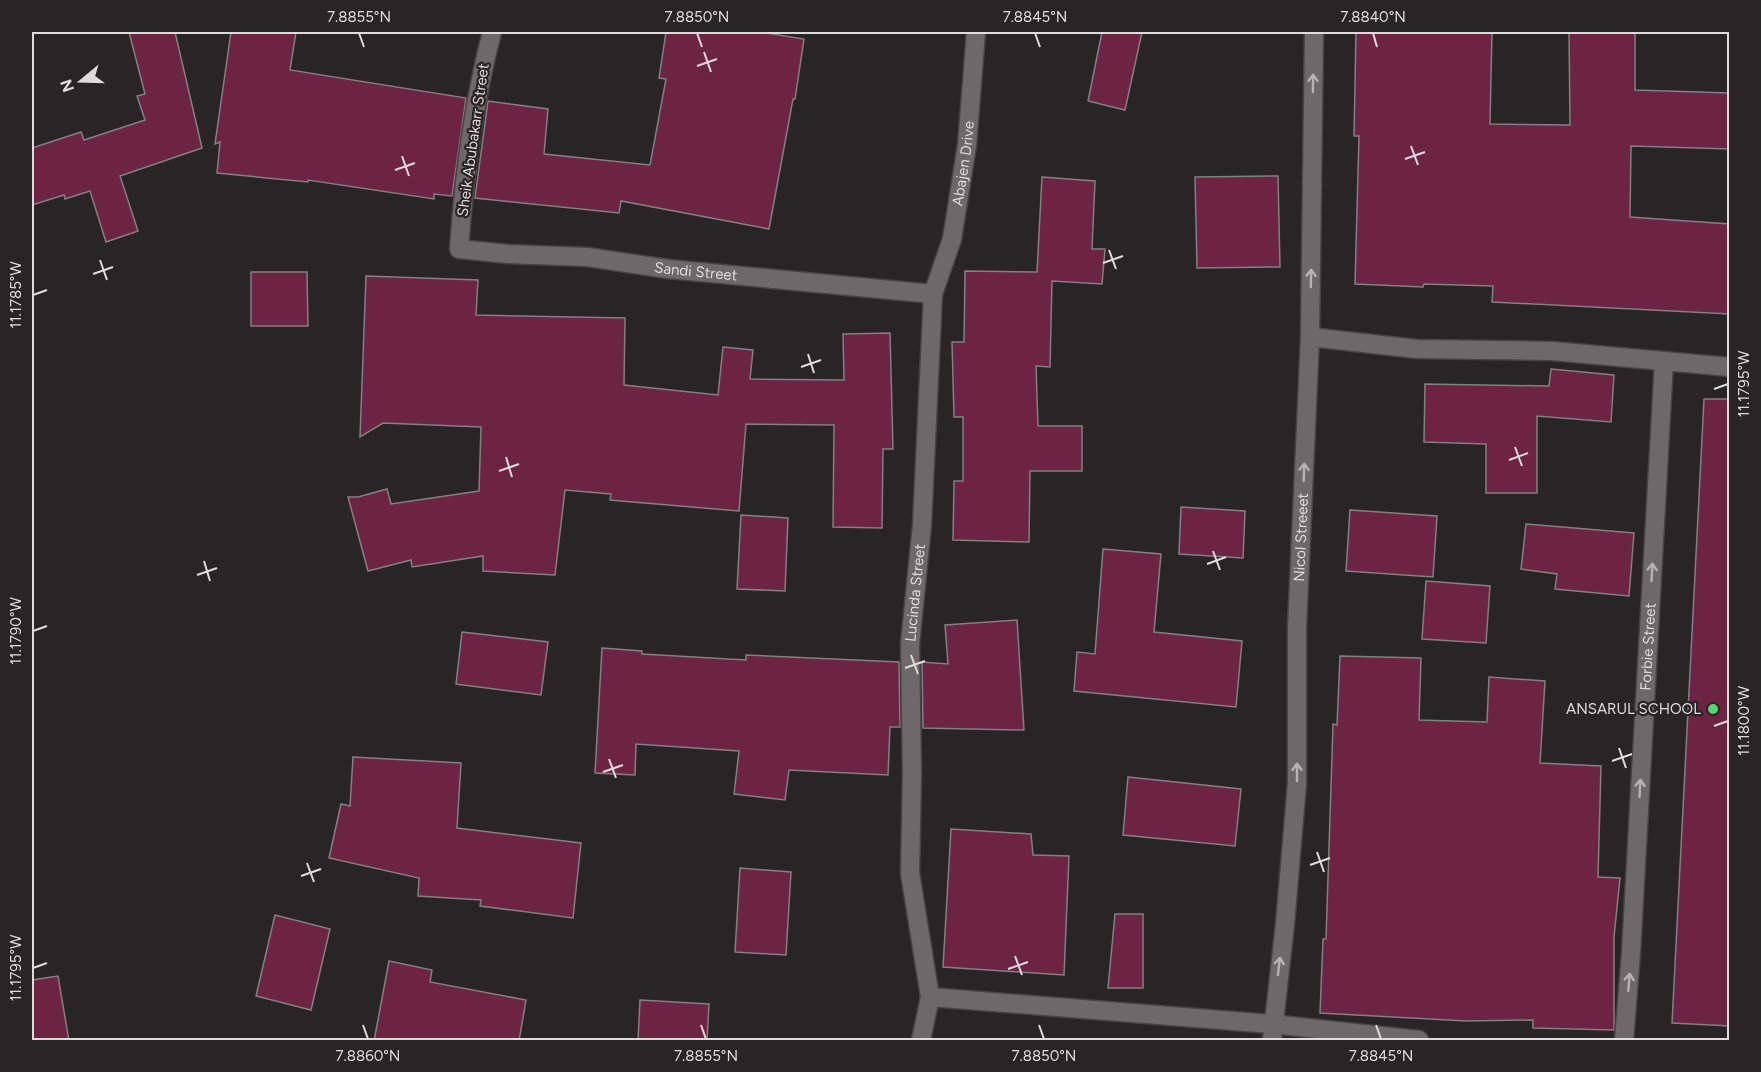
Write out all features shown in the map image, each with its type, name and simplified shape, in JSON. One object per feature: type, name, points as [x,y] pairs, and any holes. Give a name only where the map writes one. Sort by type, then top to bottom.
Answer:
[{"type":"street","name":"Sheik Abubakarr Street","points":[[459,249],[462,207],[483,65],[492,32]]},
{"type":"street","name":"Abajen Drive","points":[[933,294],[952,239],[967,145],[976,32]]},
{"type":"street","name":"Nicol Streeet","points":[[1272,1032],[1285,924],[1297,783],[1298,627],[1310,337],[1314,32]]},
{"type":"street","name":"Sandi Street","points":[[459,249],[508,254],[587,257],[668,269],[933,294]]},
{"type":"street","name":"Lucinda Street","points":[[930,997],[910,873],[912,774],[910,644],[922,525],[933,294]]},
{"type":"street","points":[[1310,337],[1416,349],[1552,351],[1730,367]]},
{"type":"street","name":"Forbie Street","points":[[1624,1041],[1664,361]]},
{"type":"street","points":[[921,1041],[930,997],[1272,1032],[1419,1041]]},
{"type":"building","points":[[129,32],[175,32],[202,148],[120,176],[138,231],[106,242],[90,191],[65,199],[64,195],[32,205],[32,148],[81,132],[84,140],[145,120],[137,96],[145,94]]},
{"type":"building","points":[[231,32],[296,32],[290,70],[466,98],[452,196],[434,194],[434,199],[308,180],[308,182],[217,173],[220,142],[215,144]]},
{"type":"building","points":[[666,32],[760,32],[804,39],[795,99],[793,99],[769,229],[621,201],[619,213],[475,198],[488,101],[548,109],[544,154],[650,165],[666,79],[659,78]]},
{"type":"building","points":[[1102,32],[1142,32],[1125,110],[1088,101]]},
{"type":"building","points":[[1356,32],[1492,32],[1490,124],[1570,125],[1569,32],[1635,32],[1635,90],[1730,93],[1730,149],[1631,146],[1630,217],[1730,224],[1730,314],[1492,302],[1493,286],[1424,284],[1423,287],[1355,284],[1359,136],[1354,136]]},
{"type":"building","points":[[1278,176],[1280,267],[1197,268],[1195,177]]},
{"type":"building","points":[[1042,177],[1095,181],[1092,249],[1105,249],[1102,284],[1052,281],[1050,367],[1036,366],[1038,426],[1082,426],[1082,471],[1030,471],[1029,542],[953,540],[954,481],[963,481],[963,417],[954,417],[952,342],[964,342],[965,271],[1037,272]]},
{"type":"building","points":[[251,272],[307,272],[308,326],[251,326]]},
{"type":"building","points":[[366,276],[478,280],[476,315],[625,318],[624,385],[718,395],[723,347],[753,350],[750,379],[844,380],[843,334],[890,333],[893,449],[883,449],[882,528],[833,527],[834,425],[746,424],[739,511],[610,500],[611,494],[565,490],[555,575],[483,571],[483,556],[412,567],[411,560],[368,571],[348,497],[358,497],[387,489],[391,504],[479,491],[481,427],[383,423],[360,437]]},
{"type":"building","points":[[1551,369],[1614,375],[1611,422],[1537,416],[1537,493],[1486,493],[1486,444],[1424,442],[1425,384],[1549,386]]},
{"type":"building","name":"ANSARUL SCHOOL","points":[[1704,399],[1730,399],[1730,1026],[1672,1023]]},
{"type":"building","points":[[1181,507],[1245,511],[1243,558],[1179,554]]},
{"type":"building","points":[[1350,510],[1437,516],[1433,577],[1346,571]]},
{"type":"building","points":[[741,515],[788,518],[785,591],[737,589]]},
{"type":"building","points":[[1526,524],[1634,533],[1629,596],[1555,589],[1557,574],[1521,569]]},
{"type":"building","points":[[1103,549],[1161,554],[1154,632],[1242,641],[1236,707],[1074,691],[1077,652],[1095,654]]},
{"type":"building","points":[[1426,581],[1490,586],[1486,643],[1422,639]]},
{"type":"building","points":[[1017,620],[1024,730],[923,728],[922,662],[948,664],[945,625]]},
{"type":"building","points":[[462,632],[548,642],[541,695],[456,684]]},
{"type":"building","points":[[602,648],[642,651],[642,654],[746,660],[746,655],[899,662],[900,727],[890,727],[888,775],[789,770],[785,800],[734,794],[739,751],[636,744],[635,775],[595,773]]},
{"type":"building","points":[[1340,656],[1421,658],[1419,720],[1487,722],[1489,677],[1545,681],[1540,763],[1601,766],[1598,877],[1620,878],[1614,937],[1614,1030],[1533,1028],[1533,1020],[1466,1021],[1320,1013],[1323,939],[1326,939],[1333,724],[1337,725]]},
{"type":"building","points":[[353,757],[461,763],[457,828],[581,843],[573,918],[480,906],[481,900],[418,896],[419,878],[329,858],[341,804],[350,806]]},
{"type":"building","points":[[1128,777],[1241,789],[1235,846],[1123,835]]},
{"type":"building","points":[[951,829],[1031,834],[1033,855],[1069,856],[1064,975],[943,967]]},
{"type":"building","points":[[740,868],[791,872],[786,955],[735,952]]},
{"type":"building","points":[[1115,914],[1143,914],[1143,988],[1108,988]]},
{"type":"building","points":[[275,915],[330,929],[311,1010],[256,996]]},
{"type":"building","points":[[389,961],[432,970],[430,982],[526,1000],[519,1041],[374,1041]]},
{"type":"building","points":[[58,976],[69,1041],[32,1041],[32,980]]},
{"type":"building","points":[[640,1000],[709,1004],[707,1041],[638,1041]]},
{"type":"place","name":"ANSARUL SCHOOL","points":[[1713,709]]}]
